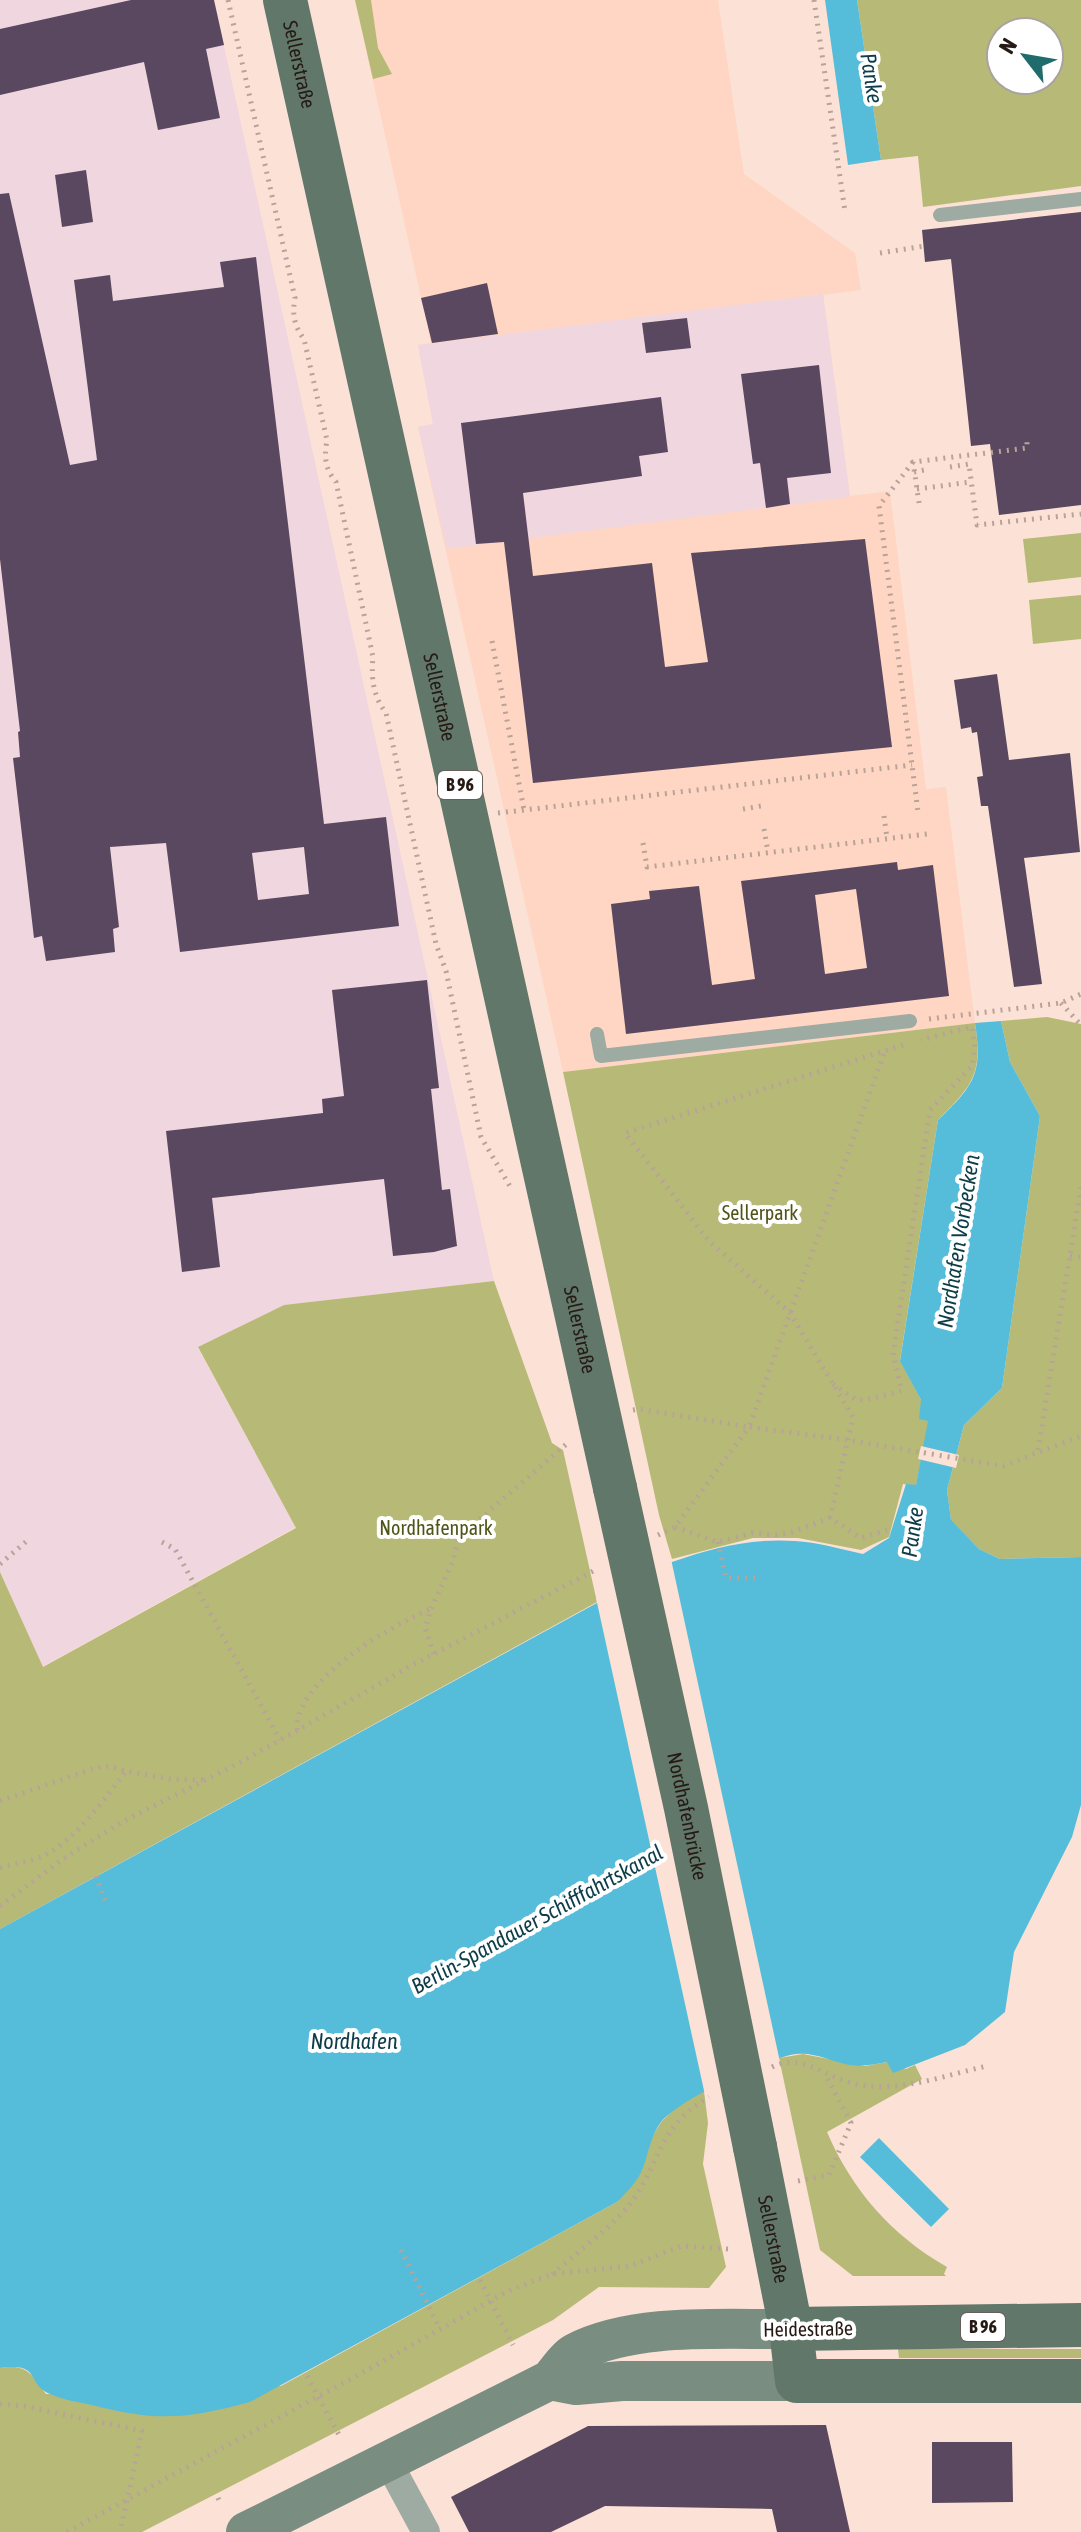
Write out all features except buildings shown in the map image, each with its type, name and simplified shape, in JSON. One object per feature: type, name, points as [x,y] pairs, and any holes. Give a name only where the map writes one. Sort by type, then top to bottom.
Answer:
[{"type":"main road","name":"Sellerstraße","points":[[285,0],[615,1488]]},
{"type":"main road","name":"Nordhafenbrücke","points":[[615,1488],[683,1796],[755,2147]]},
{"type":"main road","name":"Sellerstraße","points":[[755,2147],[791,2329],[797,2381]]},
{"type":"main road","name":"Heidestraße","points":[[234,2519],[387,2460],[550,2380],[573,2354],[611,2341],[658,2331],[1081,2325]]},
{"type":"main road","points":[[550,2380],[576,2385],[622,2381],[1081,2381]]},
{"type":"street","points":[[387,2460],[426,2532]]},
{"type":"lane","points":[[940,215],[1081,199]]},
{"type":"lane","points":[[597,1034],[601,1056],[910,1021]]},
{"type":"path","points":[[228,0],[295,298],[293,310],[297,330],[304,339],[327,440],[325,455],[329,473],[336,482],[373,657],[371,677],[377,702],[386,713],[481,1137],[516,1197]]},
{"type":"path","points":[[814,0],[845,211]]},
{"type":"path","points":[[880,253],[924,246]]},
{"type":"path","points":[[918,812],[879,506],[913,462],[1027,448],[1027,439]]},
{"type":"path","points":[[968,455],[977,525],[1081,514]]},
{"type":"path","points":[[913,462],[919,503]]},
{"type":"path","points":[[950,467],[969,464]]},
{"type":"path","points":[[914,472],[929,469]]},
{"type":"path","points":[[917,489],[971,482]]},
{"type":"path","points":[[492,641],[524,810]]},
{"type":"path","points":[[497,813],[912,765]]},
{"type":"path","points":[[743,809],[761,806]]},
{"type":"path","points":[[884,816],[887,838]]},
{"type":"path","points":[[764,829],[768,852]]},
{"type":"path","points":[[643,843],[647,867],[927,834]]},
{"type":"path","points":[[666,1531],[675,1527],[749,1427],[885,1050],[910,1021],[1061,1003],[1081,994]]},
{"type":"path","points":[[1061,1003],[1081,1025]]},
{"type":"path","points":[[833,1384],[855,1399],[865,1400],[902,1391],[893,1355],[930,1110],[972,1066],[975,1047],[972,1027],[954,1031]]},
{"type":"path","points":[[830,1518],[853,1417],[790,1313],[709,1241],[625,1133],[885,1050]]},
{"type":"path","points":[[1038,1451],[1081,1187]]},
{"type":"path","points":[[1070,1256],[1081,1257]]},
{"type":"path","points":[[629,1411],[639,1409],[1003,1466],[1081,1436]]},
{"type":"path","points":[[434,1654],[425,1628],[446,1581],[459,1537],[570,1441]]},
{"type":"path","points":[[675,1527],[718,1542],[752,1533],[776,1535],[792,1532],[830,1518]]},
{"type":"path","points":[[830,1518],[861,1538],[887,1530]]},
{"type":"path","points":[[0,1564],[29,1539]]},
{"type":"path","points":[[162,1542],[175,1549],[280,1740]]},
{"type":"path","points":[[718,1542],[726,1578],[757,1578]]},
{"type":"path","points":[[0,1906],[63,1859],[120,1823],[588,1574]]},
{"type":"path","points":[[297,1730],[297,1718],[308,1696],[332,1671],[402,1621],[431,1609]]},
{"type":"path","points":[[0,1801],[109,1766],[169,1779],[204,1780]]},
{"type":"path","points":[[0,1868],[39,1858],[55,1849],[100,1805],[126,1771]]},
{"type":"path","points":[[55,1849],[63,1859]]},
{"type":"path","points":[[96,1876],[106,1903]]},
{"type":"path","points":[[782,2062],[795,2061],[857,2084],[890,2088],[987,2066]]},
{"type":"path","points":[[798,2181],[829,2175],[851,2123],[824,2074]]},
{"type":"path","points":[[552,2274],[629,2206],[675,2122],[706,2098]]},
{"type":"path","points":[[67,2532],[490,2300],[552,2274],[630,2266],[681,2246],[728,2249]]},
{"type":"path","points":[[401,2250],[440,2329]]},
{"type":"path","points":[[480,2280],[513,2345]]},
{"type":"path","points":[[307,2376],[339,2435]]},
{"type":"path","points":[[0,2404],[24,2406],[142,2431],[120,2532]]},
{"type":"path","points":[[218,2498],[234,2519]]},
{"type":"shaded area","points":[[0,0],[214,0],[494,1281],[284,1305],[198,1348],[296,1527],[42,1667],[0,1572]]},
{"type":"shaded area","points":[[355,0],[718,0],[744,174],[855,253],[861,290],[823,295],[850,496],[890,491],[926,789],[946,787],[975,1023],[563,1072],[418,427],[433,424],[418,345],[431,343]]},
{"type":"shaded area","points":[[823,294],[850,497],[447,549],[418,427],[433,424],[418,345]]},
{"type":"green space","points":[[355,0],[371,0],[378,48],[392,74],[373,79]]},
{"type":"green space","points":[[857,0],[1081,0],[1081,186],[923,207],[918,156],[881,160]]},
{"type":"green space","points":[[1081,533],[1081,577],[1028,583],[1023,539]]},
{"type":"green space","points":[[1081,595],[1081,639],[1033,644],[1029,600]]},
{"type":"green space","points":[[1047,1017],[1081,1024],[1081,1557],[1000,1559],[979,1549],[951,1521],[947,1490],[964,1425],[1002,1388],[1040,1116],[1010,1062],[1001,1021]]},
{"type":"green space","name":"Sellerpark","points":[[975,1023],[978,1055],[973,1078],[938,1120],[900,1360],[929,1421],[916,1486],[903,1484],[889,1537],[861,1550],[798,1538],[753,1538],[672,1559],[659,1515],[563,1072]]},
{"type":"green space","name":"Nordhafenpark","points":[[494,1281],[552,1443],[563,1450],[597,1602],[0,1929],[0,1572],[43,1667],[296,1528],[198,1347],[284,1305]]},
{"type":"green space","points":[[803,2054],[865,2066],[887,2062],[906,2069],[915,2065],[922,2079],[827,2132],[848,2173],[875,2209],[908,2241],[947,2267],[946,2276],[853,2276],[820,2250],[779,2058]]},
{"type":"green space","points":[[704,2091],[708,2123],[703,2164],[726,2267],[709,2288],[599,2287],[553,2320],[142,2532],[0,2532],[0,2368],[23,2369],[46,2394],[281,2386],[617,2202],[642,2170],[650,2140],[662,2121],[677,2106]]},
{"type":"green space","points":[[898,2349],[1081,2349],[1081,2358],[899,2358]]},
{"type":"water","points":[[825,0],[857,0],[881,160],[848,165]]},
{"type":"water","name":"Nordhafen","points":[[1001,1021],[1010,1062],[1040,1116],[1002,1388],[964,1425],[947,1490],[951,1520],[979,1549],[1000,1559],[1081,1557],[1081,1805],[1072,1837],[1014,1952],[1005,2012],[965,2045],[893,2073],[887,2062],[855,2066],[810,2054],[797,2054],[725,2081],[685,2103],[661,2122],[641,2173],[617,2202],[250,2402],[189,2415],[135,2414],[60,2398],[42,2390],[32,2375],[22,2368],[0,2368],[0,1929],[672,1562],[717,1548],[779,1540],[820,1544],[863,1554],[889,1538],[906,1484],[916,1485],[928,1421],[919,1419],[921,1400],[900,1361],[938,1120],[973,1078],[978,1055],[975,1023]]},
{"type":"water","points":[[879,2138],[949,2209],[931,2227],[860,2157]]},
{"type":"pier","points":[[921,1446],[959,1455],[956,1468],[918,1459]]},
{"type":"pier","points":[[671,1559],[780,2062],[705,2095],[596,1598]]},
{"type":"water label","name":"Panke","points":[[872,78]]},
{"type":"water label","name":"Nordhafen Vorbecken","points":[[958,1241]]},
{"type":"water label","name":"Panke","points":[[912,1532]]},
{"type":"water label","name":"Berlin-Spandauer Schifffahrtskanal","points":[[537,1919]]}]
